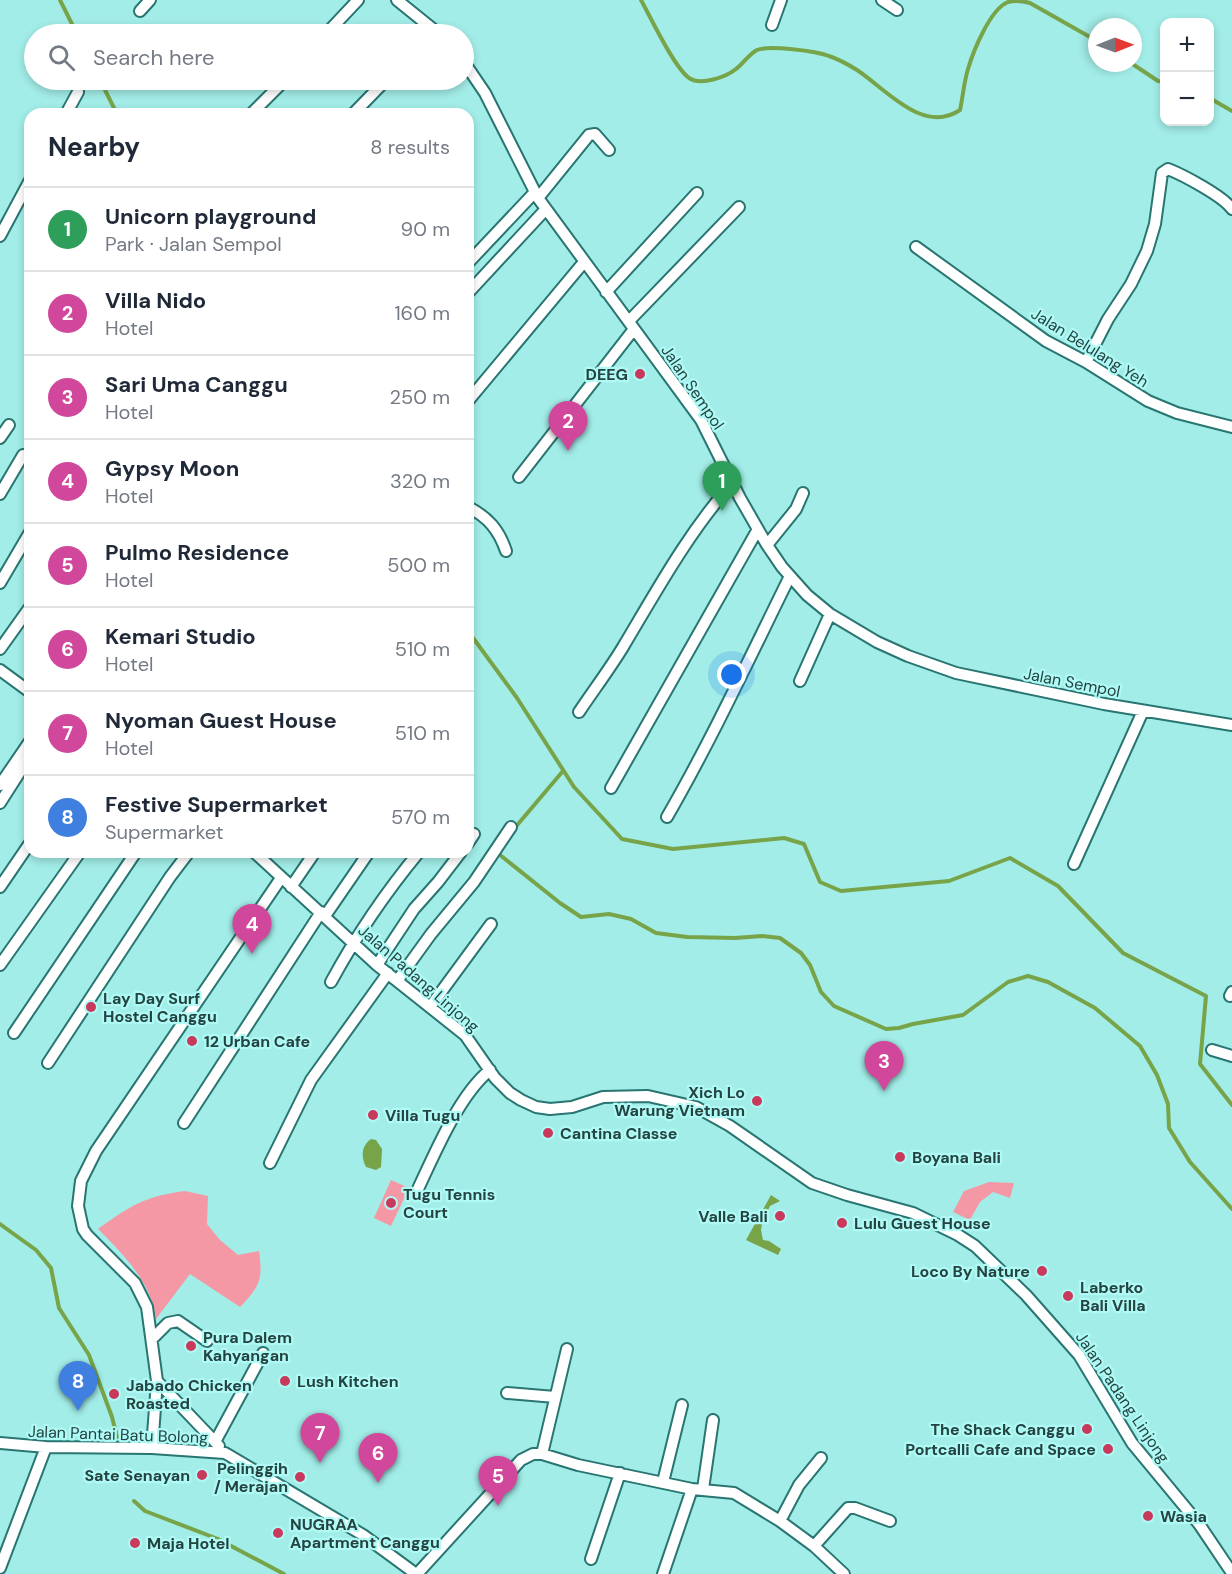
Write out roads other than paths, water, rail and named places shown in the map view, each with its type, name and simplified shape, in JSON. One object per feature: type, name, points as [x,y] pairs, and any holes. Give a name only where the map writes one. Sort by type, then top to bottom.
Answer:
[{"type":"street","points":[[140,11],[150,0]]},
{"type":"street","points":[[335,24],[358,0]]},
{"type":"street","points":[[397,0],[424,24]]},
{"type":"street","points":[[772,25],[781,0]]},
{"type":"street","points":[[882,0],[897,10]]},
{"type":"street","name":"Jalan Sempol","points":[[474,77],[485,93],[536,195],[701,420],[758,529],[790,576],[807,595],[830,614],[887,646],[956,673],[1143,711],[1232,725]]},
{"type":"street","points":[[257,108],[275,90]]},
{"type":"street","points":[[359,108],[376,90]]},
{"type":"street","points":[[69,108],[78,92]]},
{"type":"street","points":[[474,257],[536,195],[589,135],[595,134],[609,150]]},
{"type":"street","points":[[1086,362],[1108,319],[1131,284],[1147,251],[1155,224],[1162,172],[1168,169],[1179,173],[1219,196],[1232,210]]},
{"type":"street","points":[[0,236],[24,191]]},
{"type":"street","points":[[606,292],[697,193]]},
{"type":"street","points":[[519,477],[632,325],[739,207]]},
{"type":"street","points":[[474,287],[546,209]]},
{"type":"street","name":"Jalan Belulang Yeh","points":[[916,247],[1046,341],[1158,405],[1177,414],[1232,427]]},
{"type":"street","points":[[474,394],[584,261]]},
{"type":"street","points":[[0,438],[9,425]]},
{"type":"street","points":[[0,494],[23,455]]},
{"type":"street","points":[[579,712],[622,648],[685,543],[708,510],[733,483]]},
{"type":"street","points":[[768,545],[795,509],[803,493]]},
{"type":"street","points":[[474,511],[491,523],[499,533],[506,551]]},
{"type":"street","points":[[611,788],[758,529]]},
{"type":"street","points":[[0,583],[24,542]]},
{"type":"street","points":[[667,817],[725,711],[790,576]]},
{"type":"street","points":[[800,681],[830,614]]},
{"type":"street","points":[[0,649],[24,615]]},
{"type":"street","points":[[0,670],[24,685]]},
{"type":"street","points":[[1074,864],[1143,711]]},
{"type":"street","points":[[0,785],[24,750]]},
{"type":"street","points":[[0,803],[24,765]]},
{"type":"street","points":[[397,981],[431,934],[474,882],[511,827]]},
{"type":"street","points":[[0,887],[24,852]]},
{"type":"street","points":[[0,965],[76,858]]},
{"type":"street","points":[[15,1033],[132,858]]},
{"type":"street","points":[[48,1063],[184,858]]},
{"type":"street","name":"Jalan Padang Linjong","points":[[264,858],[281,878],[377,964],[465,1035],[510,1093],[536,1107],[550,1109],[572,1107],[603,1097],[625,1096],[663,1098],[696,1107],[730,1126],[812,1183],[839,1193],[913,1213],[975,1246],[1007,1275],[1071,1344],[1096,1381],[1132,1443],[1199,1524],[1232,1573]]},
{"type":"street","points":[[291,887],[311,858]]},
{"type":"street","points":[[184,1123],[323,914],[365,858]]},
{"type":"street","points":[[331,982],[353,942],[414,858]]},
{"type":"street","points":[[377,964],[414,909],[456,858]]},
{"type":"street","points":[[152,1448],[157,1381],[147,1307],[135,1283],[83,1229],[78,1206],[81,1181],[96,1150],[281,878]]},
{"type":"street","points":[[430,1007],[491,924]]},
{"type":"street","points":[[270,1163],[311,1080],[388,973]]},
{"type":"street","points":[[1212,1050],[1232,1056]]},
{"type":"street","points":[[418,1189],[458,1109],[481,1077],[490,1070]]},
{"type":"street","points":[[152,1339],[168,1323],[178,1321],[207,1341]]},
{"type":"street","points":[[542,1454],[567,1349]]},
{"type":"street","points":[[215,1442],[263,1353]]},
{"type":"street","points":[[157,1381],[225,1453]]},
{"type":"street","points":[[507,1393],[555,1397]]},
{"type":"street","points":[[663,1482],[682,1405]]},
{"type":"street","points":[[663,1574],[698,1489],[713,1420]]},
{"type":"street","name":"Jalan Pantai Batu Bolong","points":[[0,1443],[46,1447],[152,1448],[225,1453],[363,1535],[417,1574]]},
{"type":"street","points":[[0,1568],[46,1447]]},
{"type":"street","points":[[417,1574],[521,1460],[534,1454],[698,1489],[734,1493],[768,1512],[814,1546],[844,1574]]},
{"type":"street","points":[[780,1521],[799,1485],[821,1458]]},
{"type":"street","points":[[591,1559],[620,1473]]},
{"type":"street","points":[[814,1546],[848,1508],[855,1508],[890,1521]]},
{"type":"street","points":[[827,1574],[833,1564]]},
{"type":"waterway","points":[[60,0],[72,24]]},
{"type":"waterway","points":[[641,0],[663,42],[689,78],[707,81],[726,75],[757,50],[782,48],[823,54],[857,70],[906,106],[932,117],[946,116],[960,110],[970,62],[978,42],[995,13],[1008,2],[1030,3],[1088,36]]},
{"type":"waterway","points":[[1142,70],[1160,81]]},
{"type":"waterway","points":[[105,90],[114,108]]},
{"type":"waterway","points":[[1214,101],[1232,111]]},
{"type":"waterway","points":[[474,639],[517,698],[574,787],[622,839],[673,849],[784,838],[804,844],[820,882],[841,891],[949,881],[1010,858],[1058,886],[1123,953],[1206,996],[1200,1064],[1232,1105]]},
{"type":"waterway","points":[[513,830],[563,771]]},
{"type":"waterway","points":[[495,851],[581,917],[609,914],[631,919],[656,933],[687,937],[762,936],[780,938],[801,953],[810,965],[821,992],[834,1006],[886,1029],[963,1015],[1008,982],[1028,976],[1048,982],[1095,1008],[1140,1046],[1157,1075],[1168,1104],[1169,1128],[1190,1162],[1232,1209]]},
{"type":"waterway","points":[[0,1224],[36,1250],[51,1268],[59,1308],[89,1355],[117,1437]]},
{"type":"waterway","points":[[134,1501],[145,1511],[218,1539],[284,1574]]},
{"type":"place","name":"DEEG","points":[[640,374]]},
{"type":"place","name":"Villa Nido","points":[[568,451]]},
{"type":"place","name":"Unicorn playground","points":[[722,511]]},
{"type":"place","name":"Gypsy Moon","points":[[252,954]]},
{"type":"place","name":"Lay Day Surf Hostel Canggu","points":[[91,1007]]},
{"type":"place","name":"12 Urban Cafe","points":[[192,1041]]},
{"type":"place","name":"Sari Uma Canggu","points":[[884,1091]]},
{"type":"place","name":"Xich Lo Warung Vietnam","points":[[757,1101]]},
{"type":"place","name":"Villa Tugu","points":[[373,1115]]},
{"type":"place","name":"Cantina Classe","points":[[548,1133]]},
{"type":"place","name":"Boyana Bali","points":[[900,1157]]},
{"type":"place","name":"Tugu Tennis Court","points":[[391,1203]]},
{"type":"place","name":"Valle Bali","points":[[780,1216]]},
{"type":"place","name":"Lulu Guest House","points":[[842,1223]]},
{"type":"place","name":"Loco By Nature","points":[[1042,1271]]},
{"type":"place","name":"Laberko Bali Villa","points":[[1068,1296]]},
{"type":"place","name":"Pura Dalem Kahyangan","points":[[191,1346]]},
{"type":"place","name":"Lush Kitchen","points":[[285,1381]]},
{"type":"place","name":"Jabado Chicken Roasted","points":[[114,1394]]},
{"type":"place","name":"Festive Supermarket","points":[[78,1411]]},
{"type":"place","name":"The Shack Canggu","points":[[1087,1429]]},
{"type":"place","name":"Portcalli Cafe and Space","points":[[1108,1449]]},
{"type":"place","name":"Nyoman Guest House","points":[[320,1463]]},
{"type":"place","name":"Sate Senayan","points":[[202,1475]]},
{"type":"place","name":"Pelinggih / Merajan","points":[[300,1477]]},
{"type":"place","name":"Kemari Studio","points":[[378,1483]]},
{"type":"place","name":"Pulmo Residence","points":[[498,1506]]},
{"type":"place","name":"Wasia","points":[[1148,1516]]},
{"type":"place","name":"NUGRAA Apartment Canggu","points":[[278,1533]]},
{"type":"place","name":"Maja Hotel","points":[[135,1543]]}]
